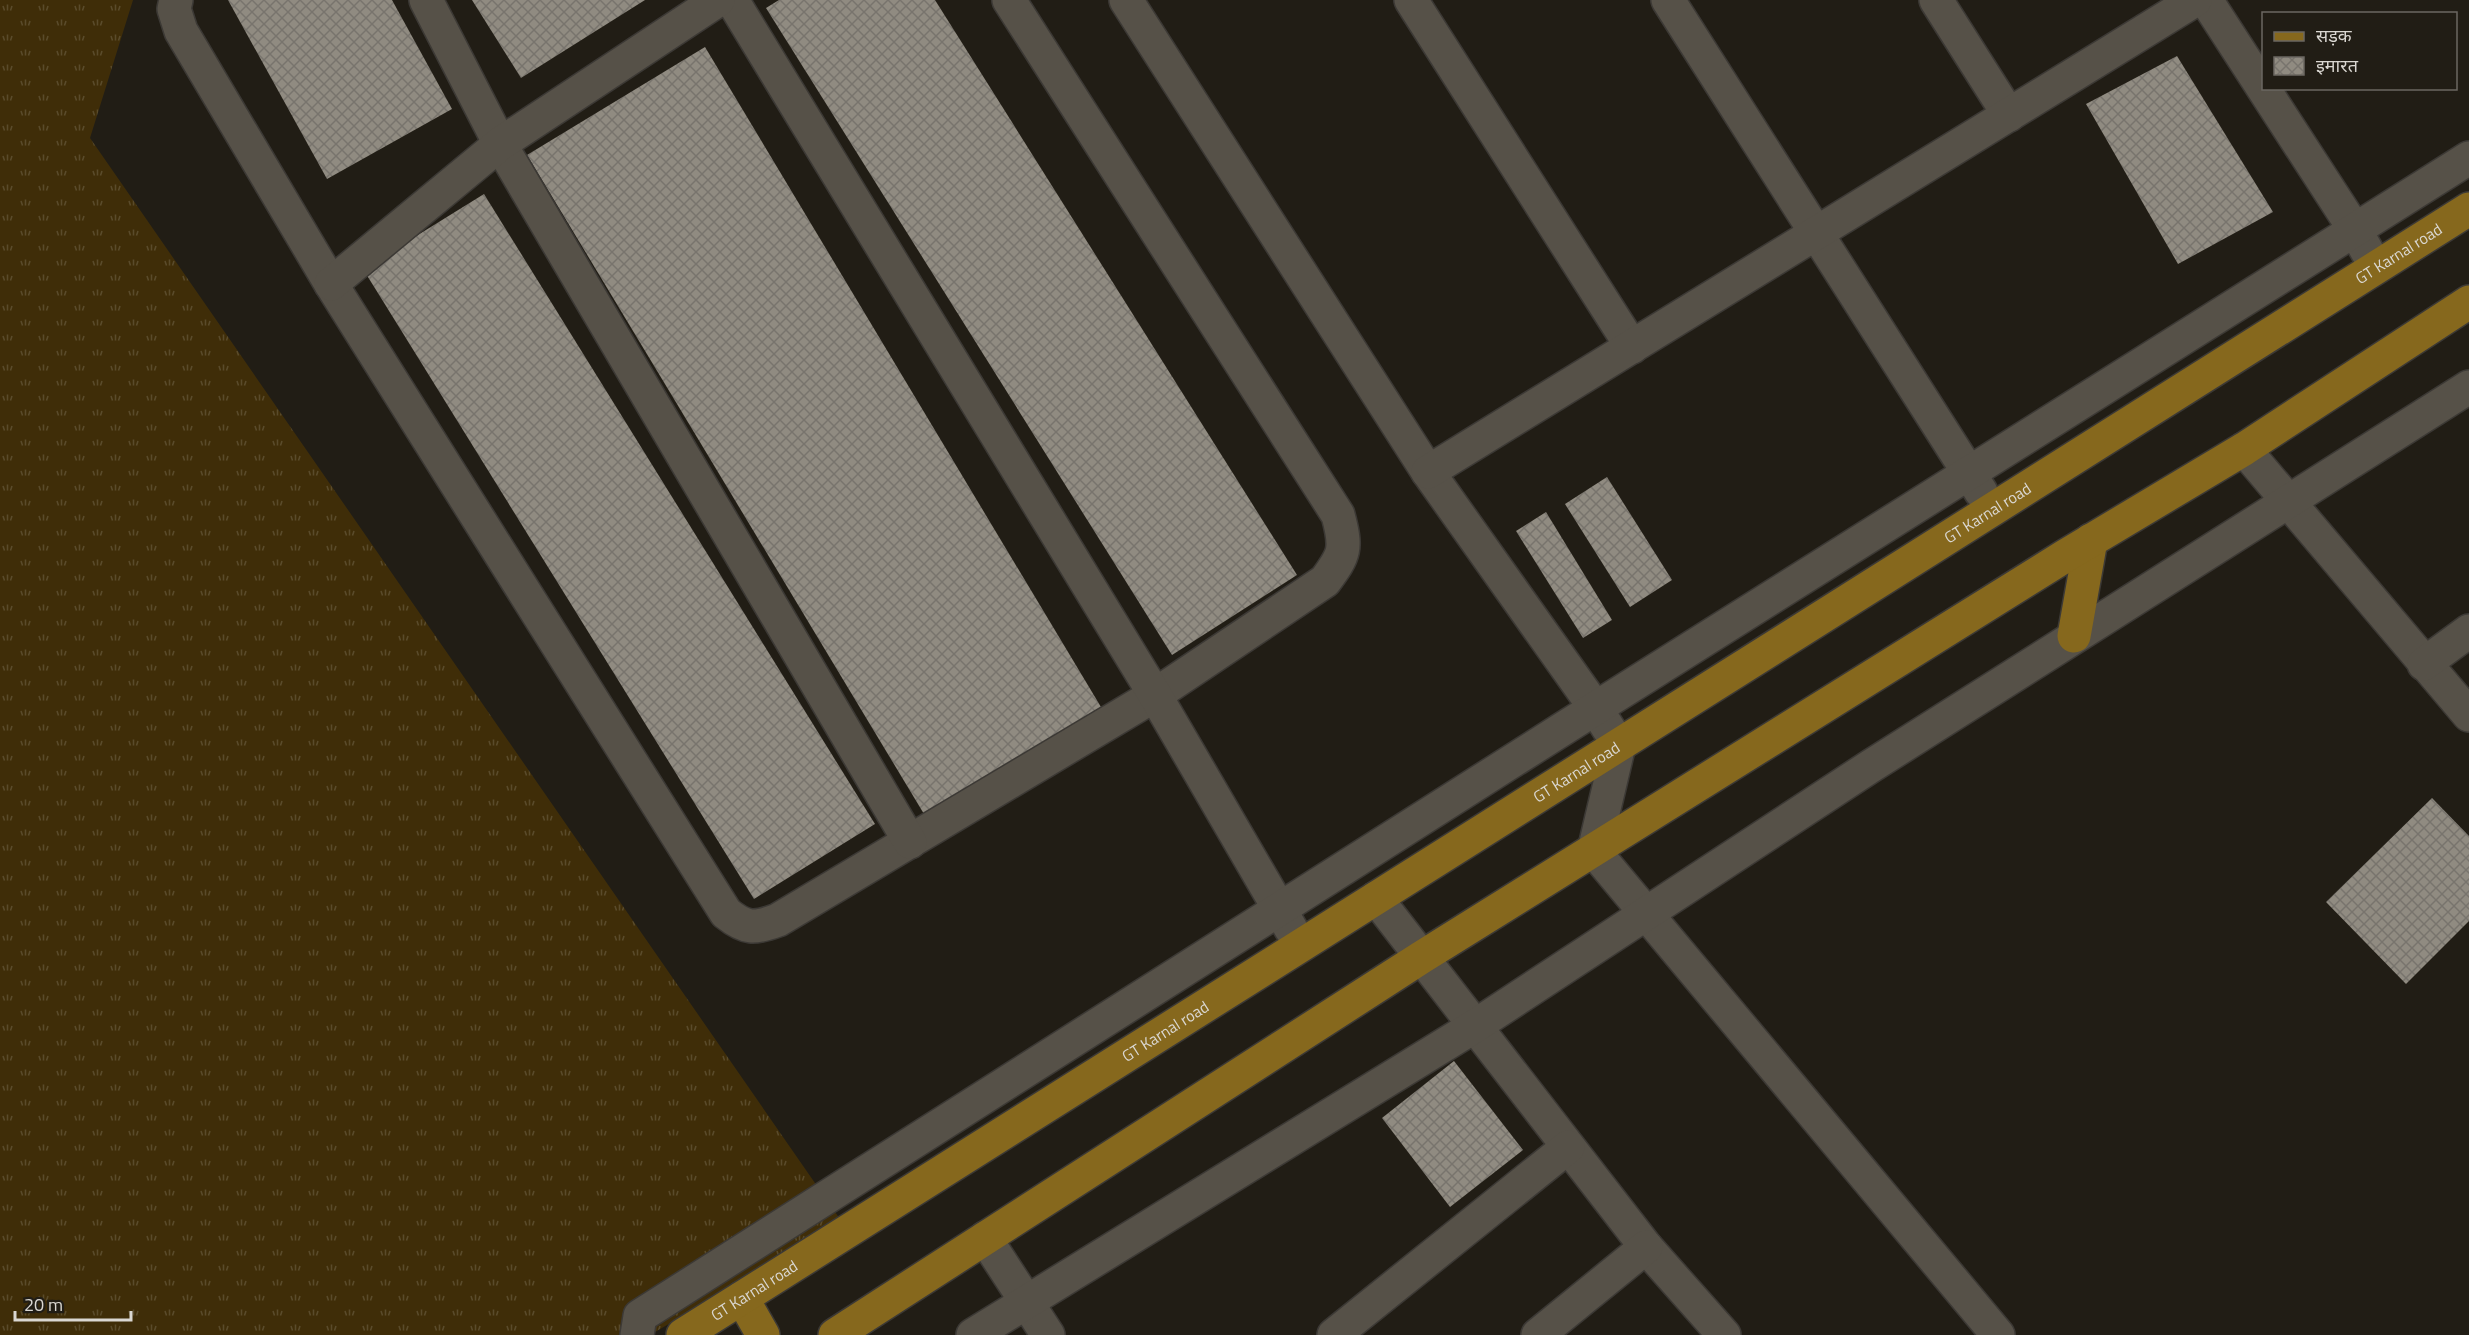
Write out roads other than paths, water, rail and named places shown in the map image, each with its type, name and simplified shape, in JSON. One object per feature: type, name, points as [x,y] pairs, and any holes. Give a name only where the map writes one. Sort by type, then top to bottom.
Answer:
[{"type":"main road","name":"GT Karnal road","points":[[683,1335],[2469,209]]},
{"type":"main road","points":[[835,1335],[1422,957],[2091,540],[2244,448],[2469,302]]},
{"type":"main road","points":[[2074,636],[2091,540]]},
{"type":"main road","points":[[742,1298],[763,1335]]},
{"type":"street","points":[[176,0],[174,9],[181,31],[331,284],[726,913],[741,925],[760,926],[777,920],[1155,695],[1325,581],[1342,559],[1344,537],[1338,516],[1009,0]]},
{"type":"street","points":[[426,0],[500,144],[910,842]]},
{"type":"street","points":[[331,284],[500,144],[718,0]]},
{"type":"street","points":[[732,0],[1155,695],[1302,945]]},
{"type":"street","points":[[1126,0],[1428,472],[1596,708],[1619,745],[1594,851],[1998,1335]]},
{"type":"street","points":[[1411,0],[1632,347]]},
{"type":"street","points":[[1668,0],[1971,474],[1991,510]]},
{"type":"street","points":[[1936,0],[2009,115]]},
{"type":"street","points":[[1428,472],[2195,0]]},
{"type":"street","points":[[2206,0],[2262,86]]},
{"type":"street","points":[[2264,90],[2355,230],[2376,267]]},
{"type":"street","points":[[637,1335],[640,1316],[1596,708],[1971,474],[2469,158]]},
{"type":"street","points":[[973,1335],[1475,1026],[2074,636],[2469,387]]},
{"type":"street","points":[[2244,448],[2469,715]]},
{"type":"street","points":[[2424,664],[2469,632]]},
{"type":"street","points":[[1377,898],[1646,1247],[1724,1335]]},
{"type":"street","points":[[1334,1335],[1568,1147]]},
{"type":"street","points":[[985,1238],[1048,1335]]},
{"type":"street","points":[[1538,1335],[1646,1247]]}]
